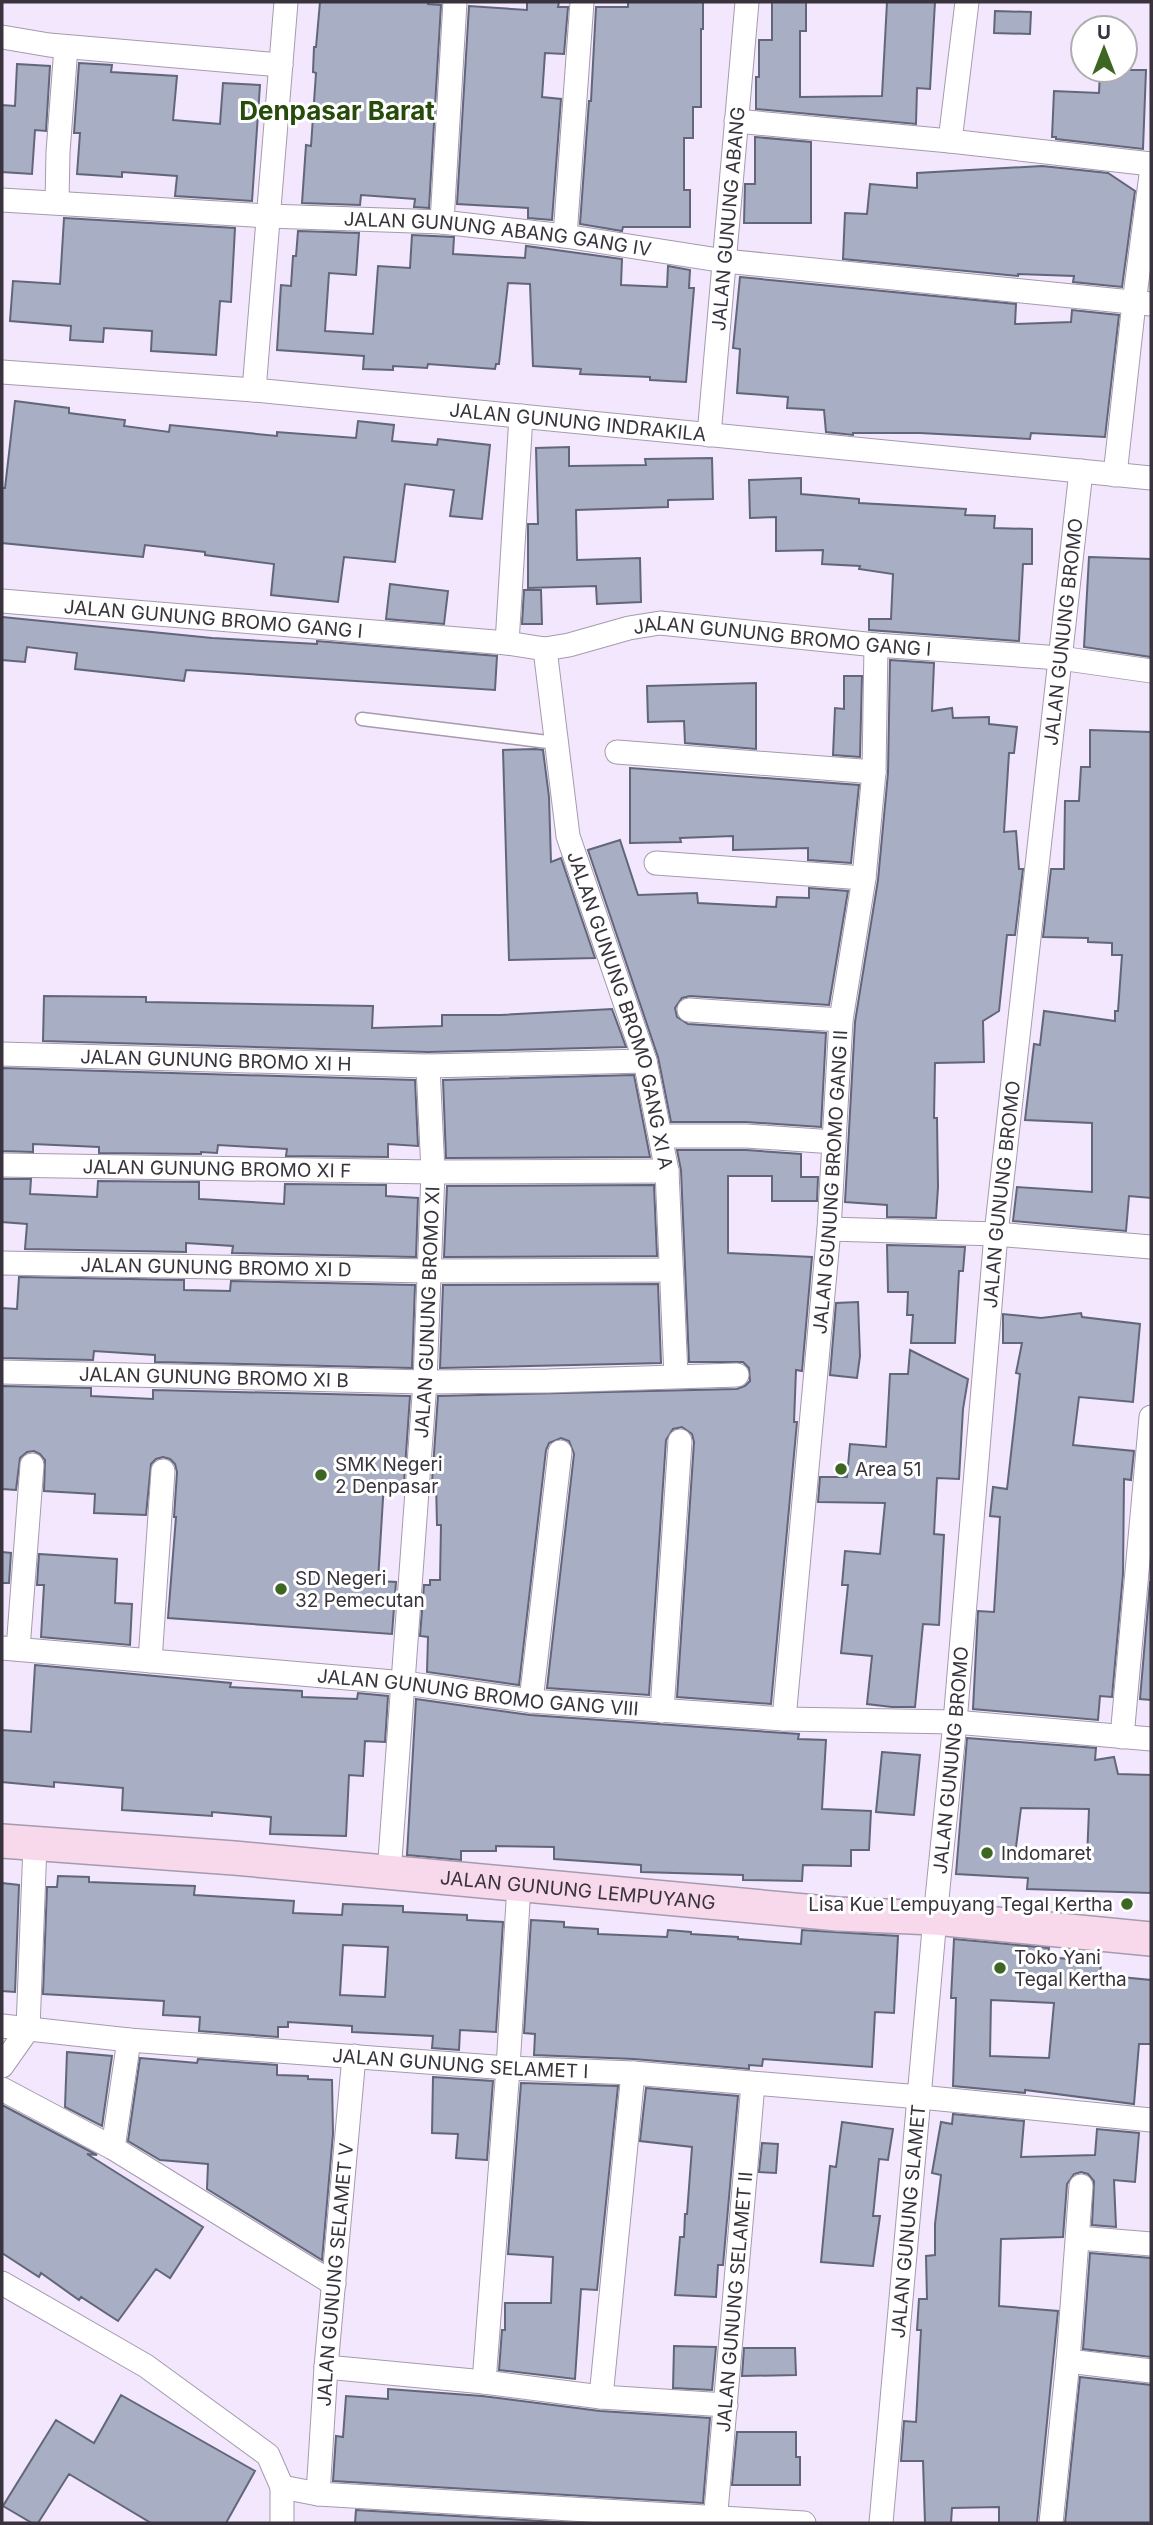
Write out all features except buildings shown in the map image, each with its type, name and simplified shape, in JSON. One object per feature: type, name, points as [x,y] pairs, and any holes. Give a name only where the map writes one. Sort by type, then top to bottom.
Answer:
[{"type":"street","points":[[254,390],[286,2]]},
{"type":"street","points":[[442,222],[455,2]]},
{"type":"street","points":[[565,236],[582,2]]},
{"type":"street","name":"JALAN GUNUNG ABANG","points":[[709,435],[747,2]]},
{"type":"street","points":[[950,141],[967,2]]},
{"type":"street","points":[[2,37],[66,47],[281,65]]},
{"type":"street","points":[[57,202],[66,47]]},
{"type":"street","points":[[736,121],[950,141],[1151,164]]},
{"type":"street","points":[[1115,475],[1143,303],[1151,175]]},
{"type":"street","name":"JALAN GUNUNG ABANG GANG IV","points":[[2,200],[268,216],[442,222],[565,236],[725,261],[1143,303]]},
{"type":"street","name":"JALAN GUNUNG INDRAKILA","points":[[2,372],[254,390],[1151,478]]},
{"type":"street","points":[[507,643],[521,416]]},
{"type":"street","name":"JALAN GUNUNG BROMO","points":[[935,1918],[955,1721],[996,1234],[1081,471]]},
{"type":"street","name":"JALAN GUNUNG BROMO GANG I","points":[[2,601],[507,643],[545,649],[660,622],[876,645],[1060,658],[1151,671]]},
{"type":"street","name":"JALAN GUNUNG BROMO GANG II","points":[[784,1719],[829,1229],[841,1020],[864,878],[874,772],[876,645]]},
{"type":"street","name":"JALAN GUNUNG BROMO GANG XI A","points":[[545,649],[568,836],[645,1060],[667,1171],[676,1376]]},
{"type":"street","points":[[617,751],[874,772]]},
{"type":"street","points":[[656,863],[864,878]]},
{"type":"street","points":[[689,1010],[841,1020]]},
{"type":"street","name":"JALAN GUNUNG BROMO XI H","points":[[2,1054],[428,1066],[645,1060]]},
{"type":"street","name":"JALAN GUNUNG BROMO XI","points":[[389,1873],[425,1382],[433,1172],[428,1066]]},
{"type":"street","points":[[660,1136],[746,1136],[834,1142]]},
{"type":"street","name":"JALAN GUNUNG BROMO XI F","points":[[2,1166],[433,1172],[667,1171]]},
{"type":"street","points":[[829,1229],[996,1234],[1151,1247]]},
{"type":"street","name":"JALAN GUNUNG BROMO XI D","points":[[2,1263],[429,1271],[671,1270]]},
{"type":"street","name":"JALAN GUNUNG BROMO XI B","points":[[2,1371],[425,1382],[737,1375]]},
{"type":"street","points":[[1122,1737],[1151,1417]]},
{"type":"street","points":[[662,1711],[680,1440]]},
{"type":"street","points":[[531,1701],[560,1452]]},
{"type":"street","points":[[10,1648],[32,1465]]},
{"type":"street","points":[[150,1661],[163,1471]]},
{"type":"street","name":"JALAN GUNUNG BROMO GANG VIII","points":[[10,1648],[405,1683],[531,1701],[784,1719],[955,1721],[1151,1739]]},
{"type":"street","name":"JALAN GUNUNG LEMPUYANG","points":[[2,1841],[838,1914],[935,1918],[1151,1939]]},
{"type":"street","points":[[2,2066],[28,2029],[35,1844]]},
{"type":"street","points":[[484,2382],[519,1885]]},
{"type":"street","name":"JALAN GUNUNG SLAMET","points":[[881,2523],[935,1918]]},
{"type":"street","name":"JALAN GUNUNG SELAMET I","points":[[2,2026],[129,2040],[508,2067],[633,2073],[1151,2120]]},
{"type":"street","points":[[113,2148],[129,2040]]},
{"type":"street","name":"JALAN GUNUNG SELAMET V","points":[[318,2494],[326,2367],[354,2056]]},
{"type":"street","points":[[601,2397],[633,2073]]},
{"type":"street","name":"JALAN GUNUNG SELAMET II","points":[[715,2521],[753,2084]]},
{"type":"street","points":[[2,2089],[113,2148],[334,2284]]},
{"type":"street","points":[[1051,2523],[1079,2238],[1081,2186]]},
{"type":"street","points":[[1079,2238],[1151,2244]]},
{"type":"street","points":[[2,2283],[146,2366],[268,2455],[282,2487],[282,2523]]},
{"type":"street","points":[[1068,2361],[1151,2371]]},
{"type":"street","points":[[326,2367],[484,2382],[601,2397],[726,2405]]},
{"type":"street","points":[[282,2487],[468,2514],[555,2508],[715,2521],[804,2523]]},
{"type":"lane","points":[[362,719],[556,743]]},
{"type":"place","name":"Area 51","points":[[841,1469]]},
{"type":"place","name":"SMK Negeri 2 Denpasar","points":[[321,1475]]},
{"type":"place","name":"SD Negeri 32 Pemecutan","points":[[281,1589]]},
{"type":"place","name":"Indomaret","points":[[987,1853]]},
{"type":"place","name":"Lisa Kue Lempuyang Tegal Kertha","points":[[1127,1904]]},
{"type":"place","name":"Toko Yani Tegal Kertha","points":[[1000,1968]]},
{"type":"district","name":"Denpasar Barat","points":[[337,110]]}]
